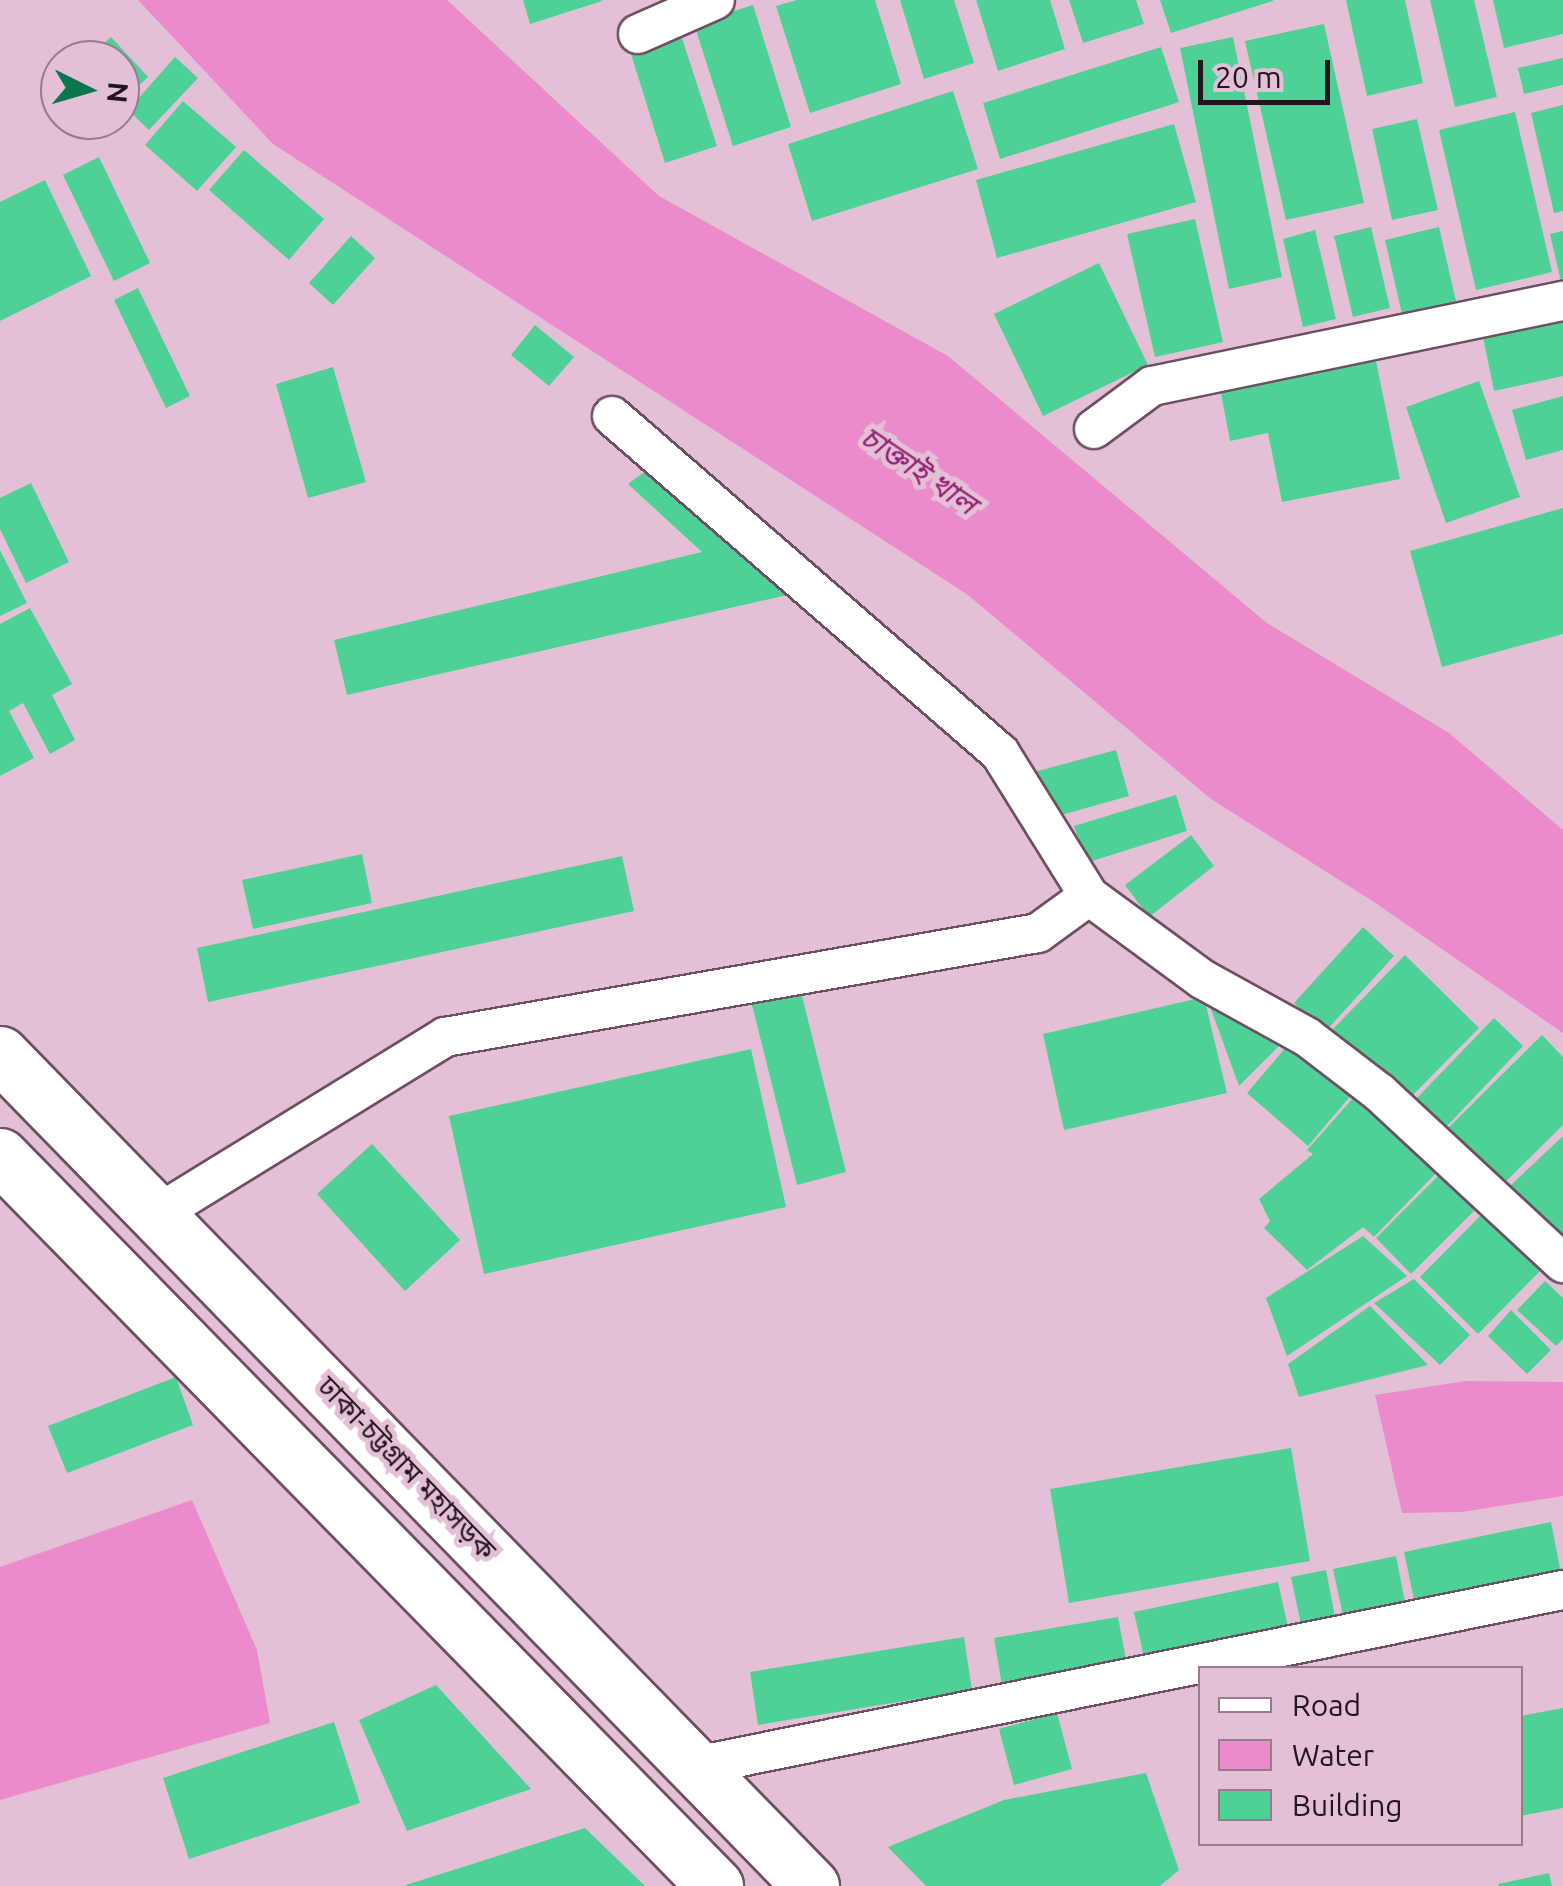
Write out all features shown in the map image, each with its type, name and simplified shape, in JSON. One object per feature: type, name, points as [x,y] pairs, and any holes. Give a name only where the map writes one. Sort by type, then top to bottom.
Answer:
[{"type":"highway","name":"ঢাকা-চট্টগ্রাম মহাসড়ক","points":[[0,1054],[811,1886]]},
{"type":"highway","points":[[0,1156],[715,1886]]},
{"type":"street","points":[[638,34],[714,0]]},
{"type":"street","points":[[1094,429],[1152,386],[1563,301]]},
{"type":"street","points":[[612,416],[1000,753],[1089,896],[1202,979],[1308,1037],[1380,1093],[1563,1263]]},
{"type":"street","points":[[159,1213],[445,1037],[1038,934],[1089,896]]},
{"type":"street","points":[[696,1766],[1563,1590]]},
{"type":"water","name":"চাক্তাই খাল","points":[[138,0],[447,0],[659,196],[948,356],[1267,623],[1449,733],[1563,830],[1563,1033],[1374,902],[1211,799],[968,595],[273,144]]},
{"type":"water","points":[[1466,1381],[1563,1382],[1563,1496],[1462,1512],[1402,1513],[1375,1395]]},
{"type":"water","points":[[192,1500],[257,1650],[270,1723],[0,1800],[0,1567]]},
{"type":"building","points":[[523,0],[602,0],[602,1],[530,24]]},
{"type":"building","points":[[797,0],[875,0],[901,84],[810,113],[776,6]]},
{"type":"building","points":[[900,0],[954,0],[974,63],[924,79]]},
{"type":"building","points":[[976,0],[1050,0],[1065,49],[998,71]]},
{"type":"building","points":[[1069,0],[1136,0],[1144,24],[1083,43]]},
{"type":"building","points":[[1160,0],[1273,0],[1273,1],[1171,33]]},
{"type":"building","points":[[1346,0],[1405,0],[1423,83],[1367,96]]},
{"type":"building","points":[[1430,0],[1474,0],[1497,97],[1455,107]]},
{"type":"building","points":[[1493,0],[1563,0],[1563,34],[1504,48]]},
{"type":"building","points":[[753,5],[791,127],[733,146],[694,24]]},
{"type":"building","points":[[1324,24],[1364,203],[1286,220],[1245,41]]},
{"type":"building","points":[[1233,37],[1282,277],[1229,289],[1180,48]]},
{"type":"building","points":[[682,38],[717,146],[665,163],[631,54]]},
{"type":"building","points":[[1161,47],[1179,102],[1000,159],[983,103]]},
{"type":"building","points":[[175,57],[198,78],[149,130],[140,121],[140,96]]},
{"type":"building","points":[[1563,58],[1563,85],[1524,94],[1518,68]]},
{"type":"building","points":[[140,68],[148,77],[140,85]]},
{"type":"building","points":[[953,91],[978,169],[812,221],[788,144]]},
{"type":"building","points":[[183,101],[236,147],[197,191],[145,145]]},
{"type":"building","points":[[1563,105],[1563,211],[1554,213],[1531,113]]},
{"type":"building","points":[[1515,112],[1552,272],[1476,290],[1439,130]]},
{"type":"building","points":[[1417,119],[1438,210],[1392,220],[1372,129]]},
{"type":"building","points":[[1174,124],[1196,202],[997,258],[976,180]]},
{"type":"building","points":[[244,150],[324,219],[289,260],[209,190]]},
{"type":"building","points":[[99,157],[150,263],[114,281],[63,175]]},
{"type":"building","points":[[45,180],[91,276],[0,321],[0,202]]},
{"type":"building","points":[[1195,219],[1223,342],[1155,357],[1127,234]]},
{"type":"building","points":[[1371,227],[1390,308],[1353,317],[1334,236]]},
{"type":"building","points":[[1439,227],[1456,301],[1402,314],[1385,240]]},
{"type":"building","points":[[1315,230],[1336,319],[1303,327],[1283,239]]},
{"type":"building","points":[[1563,231],[1563,282],[1561,282],[1550,234]]},
{"type":"building","points":[[351,236],[375,258],[333,305],[309,283]]},
{"type":"building","points":[[1099,263],[1148,365],[1043,416],[994,314]]},
{"type":"building","points":[[138,288],[190,396],[166,408],[114,300]]},
{"type":"building","points":[[1563,315],[1563,376],[1494,391],[1482,332]]},
{"type":"building","points":[[535,325],[574,357],[549,386],[511,355]]},
{"type":"building","points":[[1375,356],[1400,479],[1282,502],[1268,433],[1230,441],[1220,388]]},
{"type":"building","points":[[333,367],[366,482],[308,498],[276,384]]},
{"type":"building","points":[[1479,381],[1520,497],[1446,523],[1406,407]]},
{"type":"building","points":[[1563,396],[1563,450],[1526,460],[1512,410]]},
{"type":"building","points":[[647,470],[792,594],[347,695],[334,640],[702,552],[628,484]]},
{"type":"building","points":[[31,483],[69,562],[26,583],[0,529],[0,498]]},
{"type":"building","points":[[1563,508],[1563,634],[1442,667],[1410,551]]},
{"type":"building","points":[[0,550],[27,603],[0,616]]},
{"type":"building","points":[[30,608],[72,684],[52,695],[75,740],[50,754],[23,703],[9,711],[34,758],[0,776],[0,624]]},
{"type":"building","points":[[1116,750],[1129,796],[1047,819],[1034,772]]},
{"type":"building","points":[[1176,795],[1187,831],[1086,863],[1074,826]]},
{"type":"building","points":[[1191,835],[1214,866],[1149,917],[1125,885]]},
{"type":"building","points":[[362,854],[372,903],[253,929],[242,880]]},
{"type":"building","points":[[622,856],[634,911],[208,1002],[197,948]]},
{"type":"building","points":[[1363,927],[1394,956],[1325,1032],[1294,1003]]},
{"type":"building","points":[[1405,955],[1479,1028],[1404,1104],[1331,1031]]},
{"type":"building","points":[[800,988],[846,1172],[797,1185],[751,1001]]},
{"type":"building","points":[[1204,997],[1227,1093],[1064,1130],[1043,1034]]},
{"type":"building","points":[[1208,1001],[1290,1035],[1239,1086]]},
{"type":"building","points":[[1494,1018],[1523,1046],[1445,1128],[1416,1099]]},
{"type":"building","points":[[1542,1035],[1563,1057],[1563,1125],[1494,1193],[1439,1137]]},
{"type":"building","points":[[1293,1039],[1354,1092],[1308,1146],[1247,1093]]},
{"type":"building","points":[[751,1049],[786,1207],[484,1274],[449,1116]]},
{"type":"building","points":[[1361,1089],[1441,1168],[1374,1237],[1363,1227],[1307,1270],[1264,1228],[1270,1221],[1259,1199],[1313,1154],[1307,1150]]},
{"type":"building","points":[[1563,1136],[1563,1245],[1509,1187]]},
{"type":"building","points":[[372,1144],[460,1240],[405,1291],[317,1194]]},
{"type":"building","points":[[1444,1170],[1479,1206],[1411,1274],[1376,1238]]},
{"type":"building","points":[[1486,1210],[1544,1267],[1478,1334],[1420,1277]]},
{"type":"building","points":[[1363,1236],[1407,1276],[1287,1356],[1266,1298]]},
{"type":"building","points":[[1414,1279],[1470,1335],[1440,1365],[1374,1303]]},
{"type":"building","points":[[1545,1281],[1563,1298],[1563,1339],[1556,1346],[1517,1310]]},
{"type":"building","points":[[1370,1306],[1428,1365],[1299,1397],[1288,1364]]},
{"type":"building","points":[[1511,1310],[1551,1350],[1527,1374],[1488,1336]]},
{"type":"building","points":[[176,1377],[193,1425],[67,1473],[48,1426]]},
{"type":"building","points":[[1291,1448],[1310,1561],[1069,1603],[1050,1489]]},
{"type":"building","points":[[1551,1522],[1561,1573],[1415,1604],[1404,1552]]},
{"type":"building","points":[[1396,1556],[1406,1607],[1344,1620],[1333,1569]]},
{"type":"building","points":[[1326,1570],[1336,1622],[1302,1629],[1291,1577]]},
{"type":"building","points":[[1278,1582],[1290,1636],[1146,1666],[1134,1612]]},
{"type":"building","points":[[1118,1617],[1128,1670],[1003,1691],[994,1638]]},
{"type":"building","points":[[964,1637],[972,1690],[758,1725],[750,1672]]},
{"type":"building","points":[[436,1685],[531,1789],[407,1831],[359,1720]]},
{"type":"building","points":[[1563,1708],[1563,1808],[1523,1815],[1523,1715]]},
{"type":"building","points":[[1057,1713],[1072,1769],[1014,1785],[999,1729]]},
{"type":"building","points":[[334,1722],[360,1803],[189,1859],[163,1778]]},
{"type":"building","points":[[1146,1773],[1179,1870],[1160,1886],[926,1886],[888,1847],[1004,1800]]},
{"type":"building","points":[[585,1828],[645,1886],[406,1886],[406,1885]]},
{"type":"building","points":[[1549,1873],[1552,1886],[1498,1884]]}]
